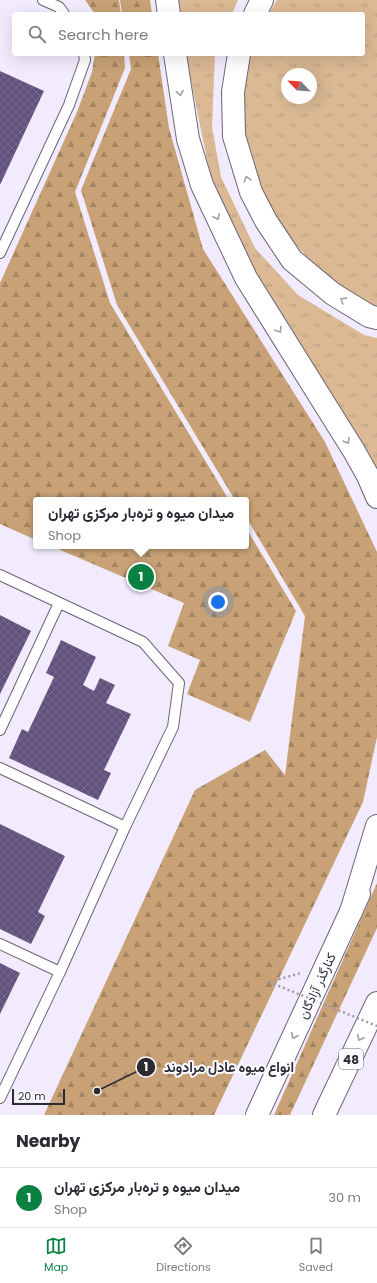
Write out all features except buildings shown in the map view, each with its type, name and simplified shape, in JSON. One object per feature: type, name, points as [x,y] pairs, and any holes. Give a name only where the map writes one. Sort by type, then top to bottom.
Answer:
[{"type":"main road","points":[[167,0],[169,12]]},
{"type":"main road","points":[[255,12],[262,0]]},
{"type":"main road","points":[[175,56],[188,139],[202,185],[246,278],[354,452],[368,476],[377,497]]},
{"type":"main road","points":[[240,56],[233,92],[234,136],[251,192],[266,221],[292,260],[332,294],[369,316],[377,318]]},
{"type":"main road","points":[[351,912],[377,826]]},
{"type":"main road","name":"کنارگذر آزادگان","points":[[257,1115],[377,857]]},
{"type":"main road","name":"48","points":[[324,1115],[377,1003]]},
{"type":"lane","points":[[43,0],[59,7],[63,12]]},
{"type":"lane","points":[[0,253],[69,104],[86,60],[85,56]]},
{"type":"lane","points":[[0,575],[143,642],[179,683],[173,727],[125,827],[60,972],[0,1098]]},
{"type":"lane","points":[[0,730],[59,603]]},
{"type":"lane","points":[[0,768],[125,827]]},
{"type":"lane","points":[[0,944],[60,972]]},
{"type":"path","points":[[326,966],[269,982],[377,1026]]},
{"type":"green space","points":[[85,0],[119,0],[121,12],[94,12]]},
{"type":"green space","points":[[120,0],[150,0],[152,12],[122,12]]},
{"type":"green space","points":[[179,0],[238,0],[233,12],[181,12]]},
{"type":"green space","points":[[277,0],[377,0],[377,306],[337,283],[313,264],[278,224],[255,183],[243,137],[246,68],[249,56],[365,56],[365,12],[269,12]]},
{"type":"green space","points":[[95,56],[124,56],[125,68],[75,192],[110,303],[227,497],[33,497],[33,539],[0,524],[0,283],[77,112],[92,72]]},
{"type":"green space","points":[[129,56],[158,56],[169,128],[203,249],[325,442],[377,552],[377,737],[363,802],[214,1115],[44,1115],[195,790],[265,750],[285,775],[305,616],[249,522],[249,497],[233,497],[117,305],[81,190],[131,69]]},
{"type":"green space","points":[[187,56],[215,56],[212,127],[221,177],[255,248],[298,295],[364,335],[377,338],[377,470],[239,248],[211,179]]},
{"type":"green space","points":[[249,533],[296,611],[250,722],[187,694],[200,660],[168,646],[184,603],[58,549],[249,549]]},
{"type":"green space","points":[[377,883],[377,928],[290,1115],[274,1115]]},
{"type":"place","name":"میدان میوه و تره‌بار مرکزی تهران","points":[[141,577]]},
{"type":"place","name":"انواع میوه عادل مرادوند","points":[[97,1091]]}]
